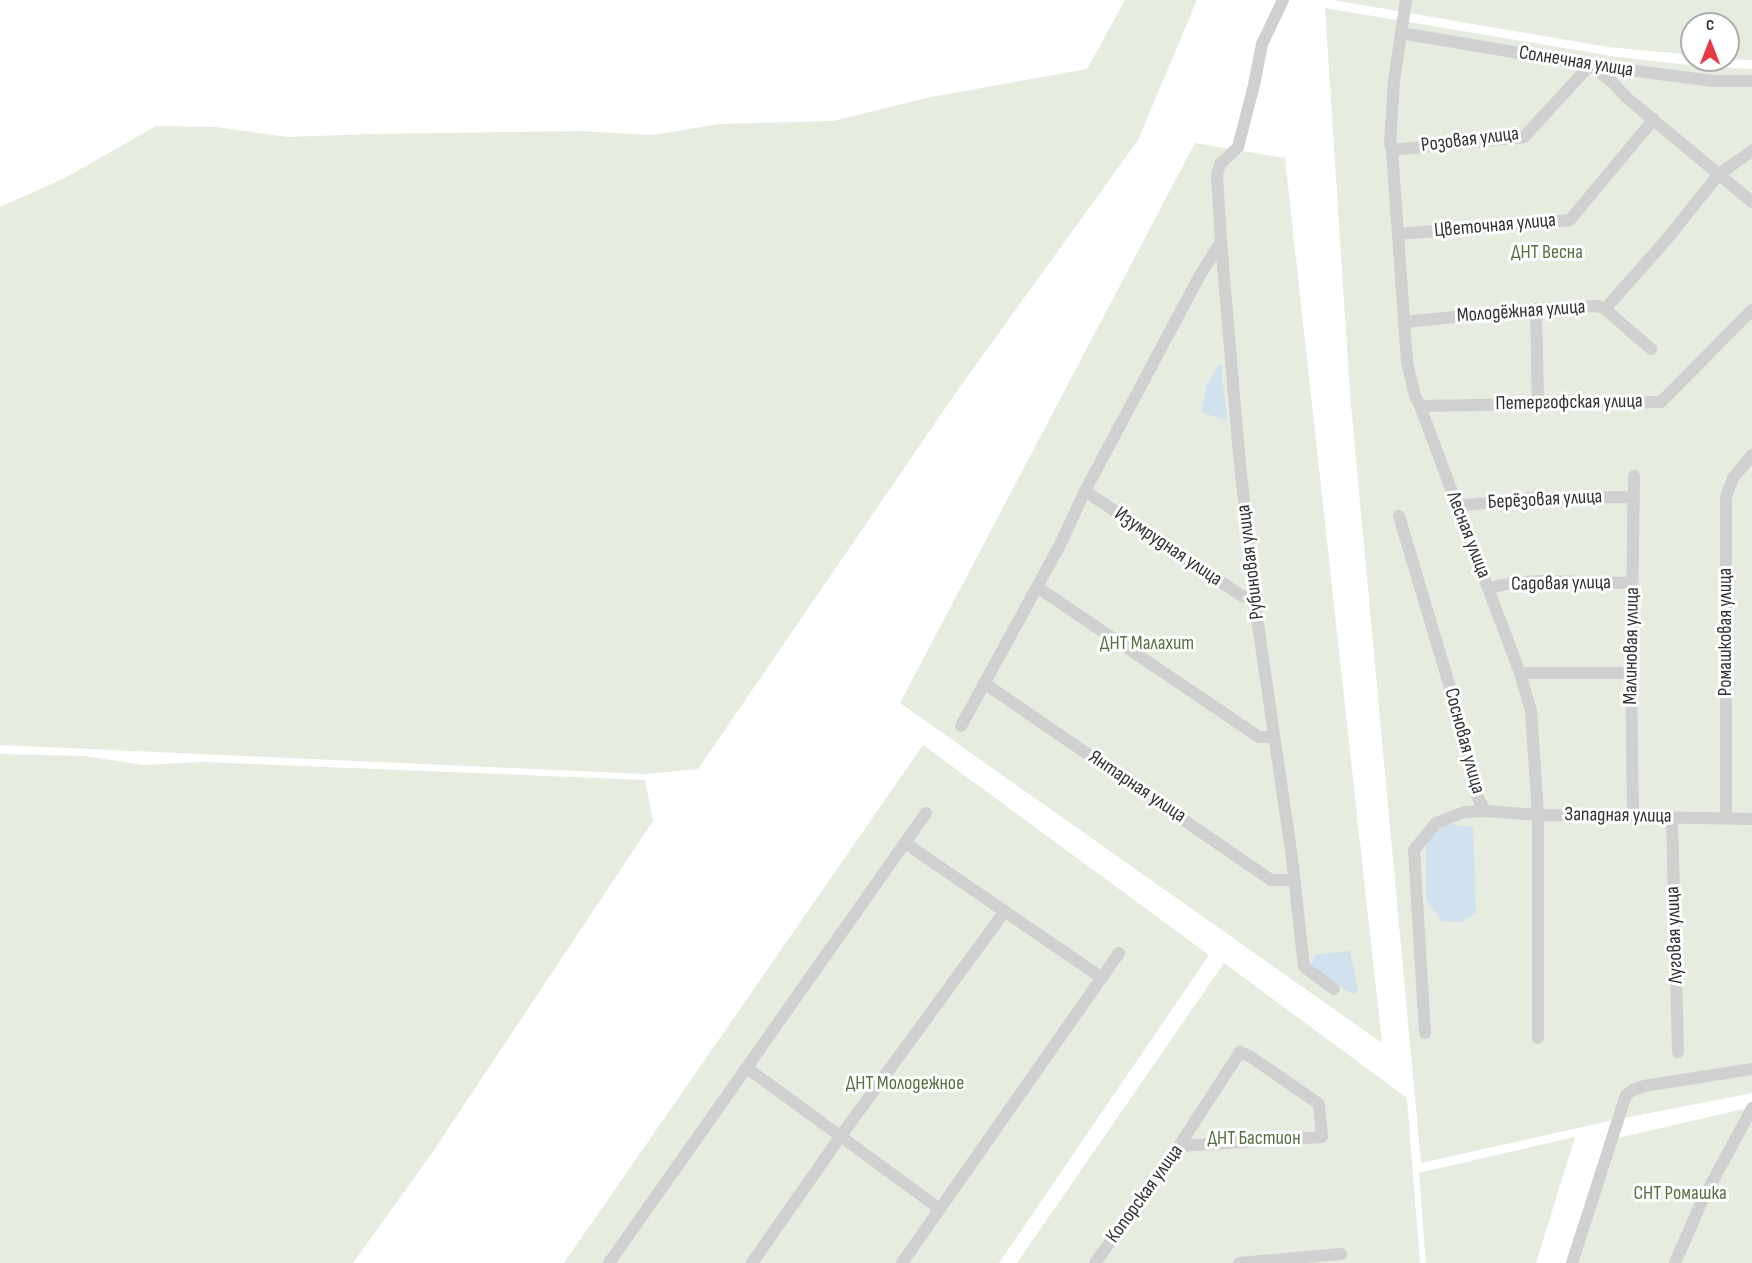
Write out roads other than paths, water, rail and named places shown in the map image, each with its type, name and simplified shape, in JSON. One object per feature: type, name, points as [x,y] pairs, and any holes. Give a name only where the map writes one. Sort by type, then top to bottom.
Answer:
[{"type":"street","name":"Рубиновая улица","points":[[1283,0],[1262,44],[1238,147],[1220,164],[1217,175],[1239,454],[1254,597],[1304,967],[1334,989]]},
{"type":"street","name":"Лесная улица","points":[[1406,0],[1394,81],[1390,143],[1407,362],[1414,396],[1420,406],[1520,673],[1531,711],[1538,815],[1538,1038]]},
{"type":"street","name":"Солнечная улица","points":[[1401,33],[1590,65],[1713,81],[1752,81]]},
{"type":"street","points":[[1590,65],[1752,202]]},
{"type":"street","name":"Розовая улица","points":[[1392,150],[1524,137],[1590,65]]},
{"type":"street","name":"Цветочная улица","points":[[1398,234],[1570,220],[1653,119]]},
{"type":"street","name":"Молодёжная улица","points":[[1404,322],[1536,309],[1598,306],[1605,309],[1667,239],[1719,174],[1752,151]]},
{"type":"street","points":[[961,726],[1037,587],[1084,491],[1200,275],[1221,242]]},
{"type":"street","points":[[1536,309],[1538,403]]},
{"type":"street","points":[[1605,309],[1652,349]]},
{"type":"street","name":"Петергофская улица","points":[[1420,406],[1661,402],[1752,310]]},
{"type":"street","name":"Ромашковая улица","points":[[1726,818],[1726,497],[1732,478],[1752,455]]},
{"type":"street","name":"Малиновая улица","points":[[1633,817],[1631,673],[1634,476]]},
{"type":"street","name":"Изумрудная улица","points":[[1084,491],[1242,596],[1254,597]]},
{"type":"street","name":"Берёзовая улица","points":[[1457,506],[1532,498],[1634,497]]},
{"type":"street","name":"Сосновая улица","points":[[1398,516],[1463,731],[1476,795],[1485,811],[1464,812],[1436,823],[1414,850],[1425,1034]]},
{"type":"street","name":"Садовая улица","points":[[1488,588],[1512,583],[1541,581],[1633,583]]},
{"type":"street","points":[[1037,587],[1259,737],[1274,737]]},
{"type":"street","points":[[1520,673],[1631,673]]},
{"type":"street","name":"Янтарная улица","points":[[984,682],[1271,880],[1294,880]]},
{"type":"street","name":"Западная улица","points":[[1485,811],[1538,815],[1752,819]]},
{"type":"street","points":[[609,1263],[926,813]]},
{"type":"street","name":"Луговая улица","points":[[1672,818],[1678,1052]]},
{"type":"street","points":[[905,843],[1102,978]]},
{"type":"street","points":[[752,1263],[840,1137],[1005,911]]},
{"type":"street","points":[[902,1263],[1119,953]]},
{"type":"street","name":"Копорская улица","points":[[1095,1263],[1179,1146],[1240,1052],[1251,1057],[1319,1104],[1322,1137],[1179,1146]]},
{"type":"street","points":[[747,1068],[939,1209]]},
{"type":"street","points":[[1572,1263],[1626,1095],[1644,1086],[1752,1069]]},
{"type":"street","points":[[1675,1263],[1702,1201],[1752,1108]]},
{"type":"street","points":[[1239,1263],[1341,1254]]},
{"type":"water","points":[[1219,365],[1223,365],[1222,378],[1227,418],[1224,420],[1201,412],[1207,384]]},
{"type":"water","points":[[1449,824],[1473,827],[1476,913],[1462,922],[1442,921],[1426,899],[1426,843],[1434,832]]},
{"type":"water","points":[[1350,951],[1358,991],[1354,994],[1311,965],[1315,955]]},
{"type":"park label","name":"ДНТ Весна","points":[[1547,253]]},
{"type":"park label","name":"ДНТ Малахит","points":[[1147,644]]},
{"type":"park label","name":"ДНТ Молодежное","points":[[905,1084]]},
{"type":"park label","name":"ДНТ Бастион","points":[[1254,1139]]},
{"type":"park label","name":"СНТ Ромашка","points":[[1680,1194]]}]
